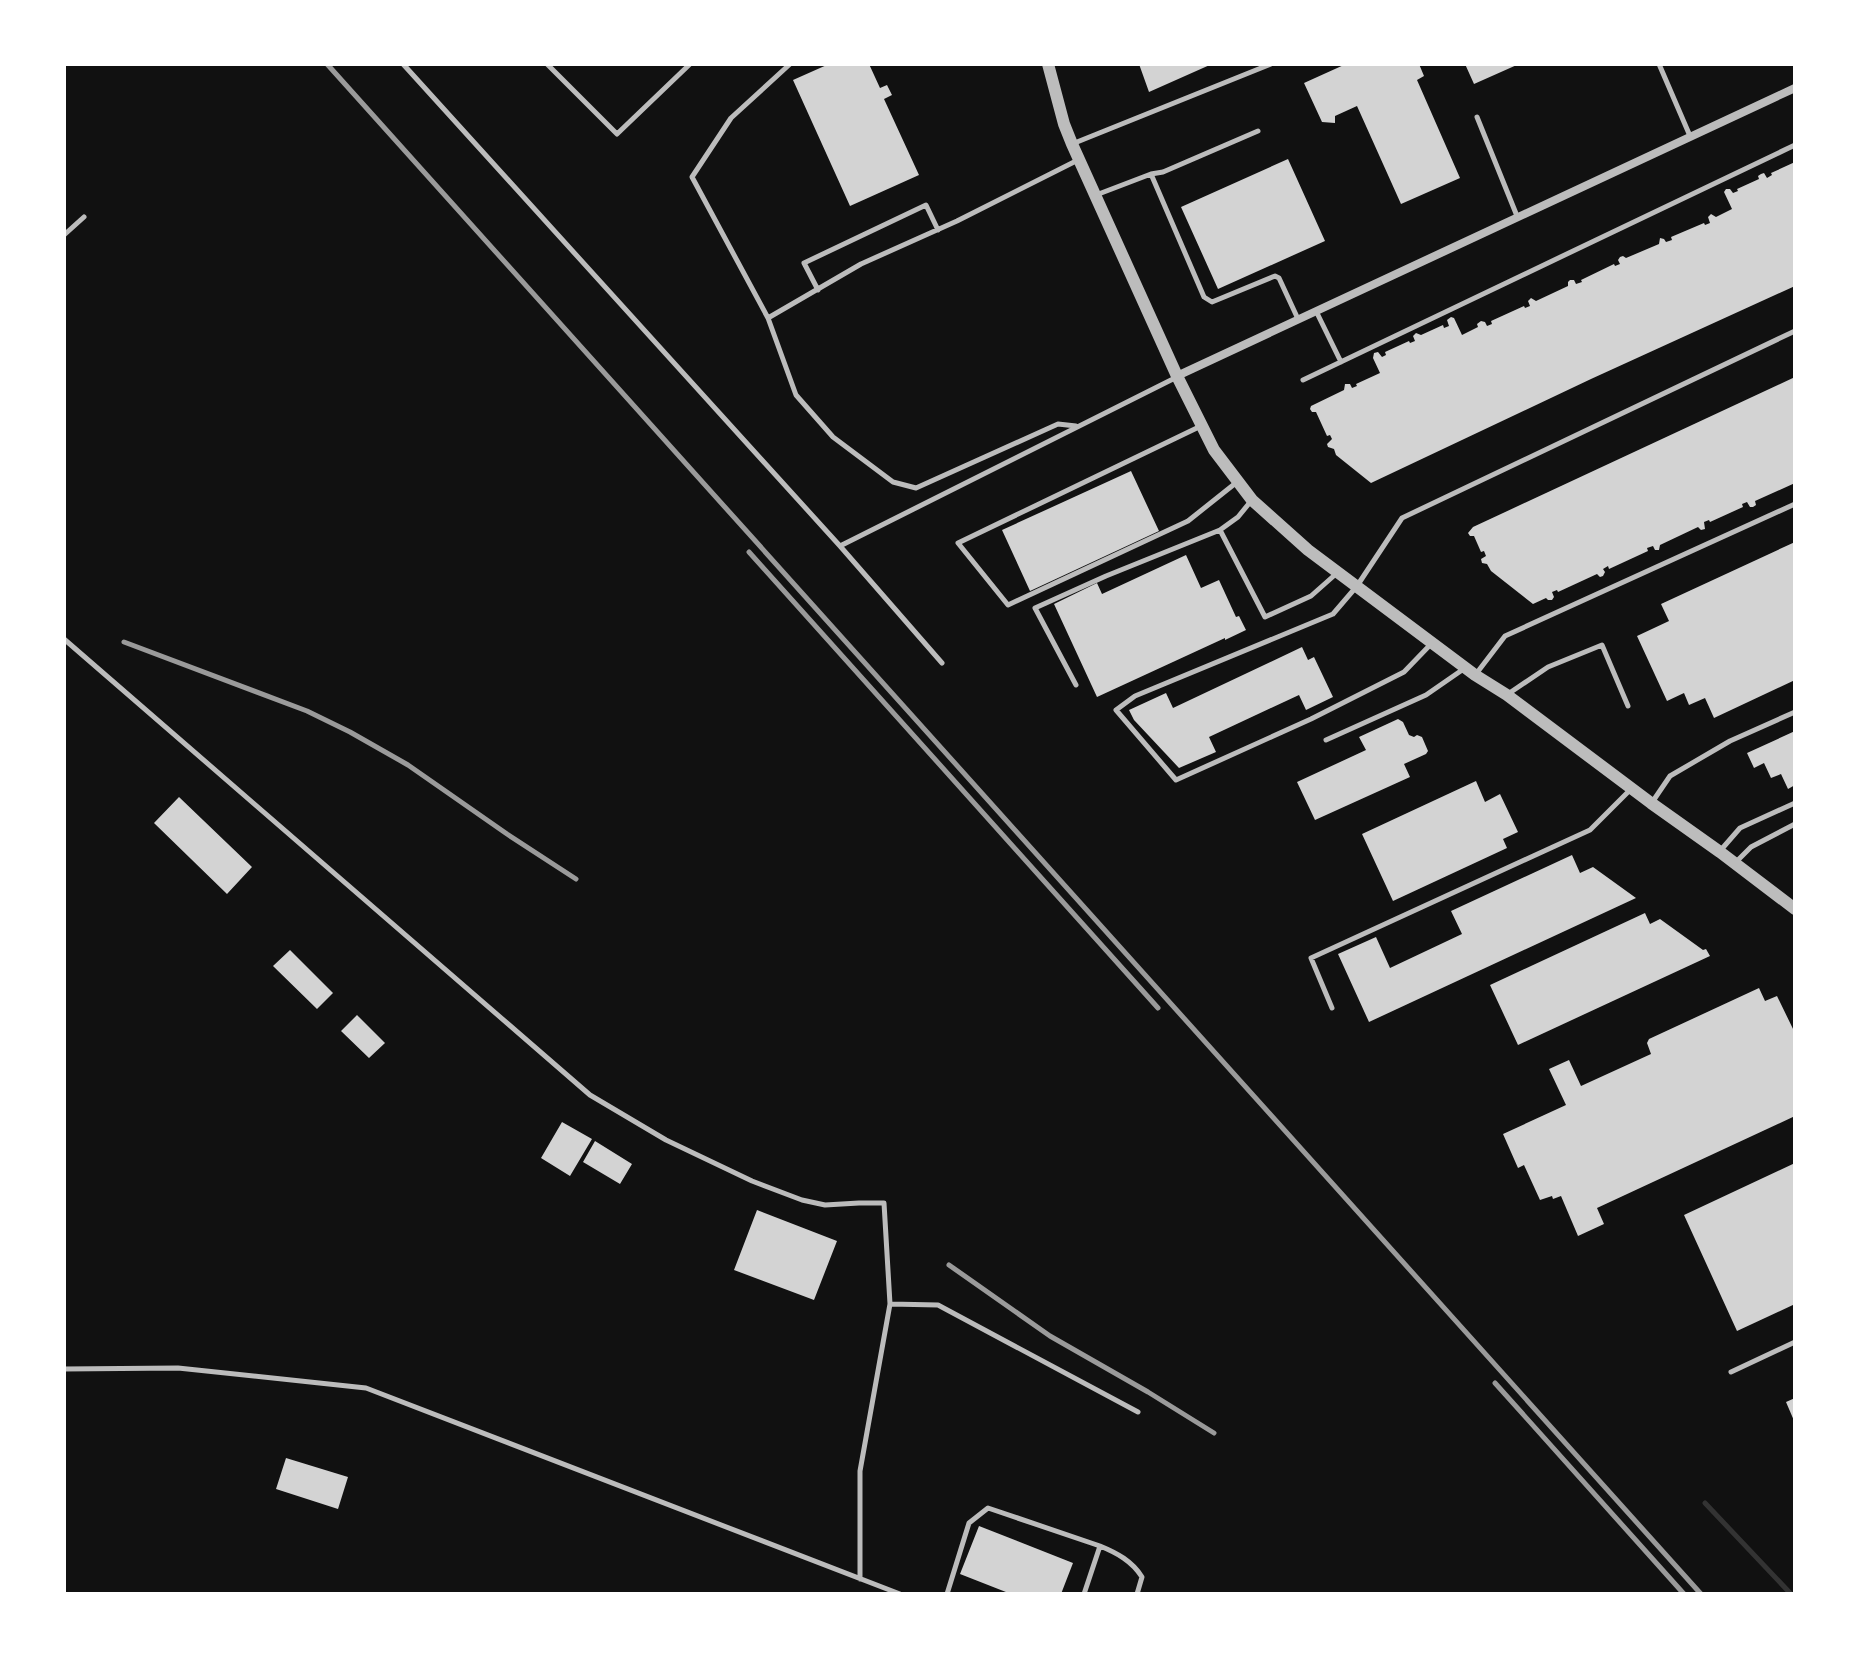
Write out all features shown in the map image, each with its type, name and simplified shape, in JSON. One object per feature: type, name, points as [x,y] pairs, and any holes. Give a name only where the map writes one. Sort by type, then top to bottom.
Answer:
[{"type":"street","points":[[1048,64],[1072,144],[1177,376],[1214,450],[1252,500],[1308,550],[1795,909]]},
{"type":"street","points":[[1177,376],[1795,88]]},
{"type":"lane","points":[[403,64],[840,546],[942,663]]},
{"type":"lane","points":[[547,64],[617,134],[690,64]]},
{"type":"lane","points":[[790,64],[731,118],[692,177],[768,318],[796,395],[833,437],[893,482],[916,488],[1058,424],[1076,426]]},
{"type":"lane","points":[[1072,144],[1271,64]]},
{"type":"lane","points":[[1659,64],[1690,137]]},
{"type":"lane","points":[[1477,117],[1518,217]]},
{"type":"lane","points":[[1095,196],[1163,172],[1258,131]]},
{"type":"lane","points":[[1303,380],[1795,145]]},
{"type":"lane","points":[[768,318],[861,264],[957,221],[1079,160]]},
{"type":"lane","points":[[1151,174],[1208,301],[1275,276],[1279,278],[1298,319]]},
{"type":"lane","points":[[818,290],[804,263],[926,205],[938,230]]},
{"type":"lane","points":[[64,235],[84,217]]},
{"type":"lane","points":[[1316,311],[1341,362]]},
{"type":"lane","points":[[1433,643],[1404,672],[1311,719],[1176,780],[1116,710],[1135,696],[1333,614],[1357,586],[1402,518],[1795,331]]},
{"type":"lane","points":[[840,546],[1177,376]]},
{"type":"lane","points":[[1202,425],[958,543],[1008,605],[1188,521],[1237,481]]},
{"type":"lane","points":[[1076,685],[1035,608],[1220,530],[1238,517],[1252,500]]},
{"type":"lane","points":[[1326,740],[1426,695],[1470,671],[1505,636],[1795,504]]},
{"type":"lane","points":[[1220,530],[1265,617],[1311,596],[1338,572]]},
{"type":"lane","points":[[64,639],[590,1095],[666,1140],[752,1181],[802,1200],[825,1205],[884,1203],[890,1304],[860,1471],[860,1579]]},
{"type":"lane","points":[[1507,695],[1548,667],[1602,645],[1628,706]]},
{"type":"lane","points":[[1651,803],[1670,776],[1730,741],[1795,712]]},
{"type":"lane","points":[[1332,1008],[1311,958],[1590,830],[1632,789]]},
{"type":"lane","points":[[1720,852],[1740,828],[1795,803]]},
{"type":"lane","points":[[1735,864],[1751,847],[1795,824]]},
{"type":"lane","points":[[890,1304],[938,1305],[1138,1412]]},
{"type":"lane","points":[[1731,1372],[1795,1342]]},
{"type":"lane","points":[[64,1369],[178,1368],[366,1388],[900,1594]]},
{"type":"lane","points":[[947,1594],[969,1523],[988,1508],[1100,1546],[1126,1559],[1142,1577],[1137,1594]]},
{"type":"lane","points":[[1084,1594],[1100,1546]]},
{"type":"building","points":[[829,64],[869,64],[880,88],[887,85],[892,95],[884,99],[919,175],[850,206],[793,80]]},
{"type":"building","points":[[1139,64],[1212,64],[1149,92]]},
{"type":"building","points":[[1346,64],[1419,64],[1424,76],[1417,80],[1460,178],[1401,204],[1357,106],[1335,116],[1335,123],[1322,122],[1304,83]]},
{"type":"building","points":[[1465,64],[1519,64],[1474,84]]},
{"type":"building","points":[[1288,159],[1325,241],[1218,289],[1181,207]]},
{"type":"building","points":[[1795,162],[1795,286],[1371,483],[1328,447],[1332,439],[1330,435],[1327,436],[1311,406],[1344,390],[1345,384],[1350,384],[1352,388],[1380,373],[1374,353],[1378,352],[1382,357],[1386,355],[1385,352],[1415,341],[1413,336],[1416,333],[1421,335],[1443,325],[1444,328],[1449,326],[1447,320],[1451,317],[1462,335],[1478,327],[1481,321],[1487,326],[1492,324],[1491,321],[1530,306],[1528,301],[1531,298],[1536,301],[1568,286],[1570,280],[1576,284],[1582,282],[1614,264],[1620,264],[1620,257],[1626,258],[1659,244],[1660,238],[1666,242],[1672,240],[1671,237],[1710,223],[1708,217],[1711,214],[1716,217],[1732,209],[1724,192],[1726,189],[1733,193],[1759,179],[1761,174],[1764,173],[1767,178]]},
{"type":"building","points":[[1795,377],[1795,483],[1755,501],[1753,507],[1747,502],[1742,504],[1743,507],[1704,522],[1705,529],[1698,527],[1660,545],[1659,550],[1653,546],[1609,569],[1608,566],[1603,569],[1603,576],[1597,574],[1552,592],[1552,600],[1546,598],[1533,604],[1482,563],[1481,559],[1486,556],[1484,551],[1481,552],[1474,536],[1468,533],[1473,527]]},
{"type":"building","points":[[1131,471],[1159,531],[1030,591],[1002,530]]},
{"type":"building","points":[[1795,542],[1795,680],[1714,718],[1705,698],[1689,705],[1684,693],[1667,701],[1637,636],[1669,621],[1661,604]]},
{"type":"building","points":[[1186,555],[1201,588],[1219,580],[1236,617],[1239,616],[1246,630],[1097,697],[1054,604],[1097,583],[1102,594]]},
{"type":"building","points":[[1302,647],[1308,660],[1314,657],[1333,697],[1306,710],[1299,695],[1209,737],[1216,752],[1179,768],[1134,720],[1129,710],[1166,693],[1173,708]]},
{"type":"building","points":[[1398,719],[1403,722],[1409,735],[1422,737],[1428,751],[1404,764],[1410,777],[1315,820],[1297,782],[1366,750],[1359,737]]},
{"type":"building","points":[[1795,731],[1795,785],[1788,789],[1781,774],[1771,778],[1764,763],[1754,768],[1747,753]]},
{"type":"building","points":[[1476,781],[1485,802],[1500,794],[1518,832],[1503,839],[1507,848],[1393,901],[1362,834]]},
{"type":"building","points":[[179,797],[252,867],[227,894],[154,823]]},
{"type":"building","points":[[1572,855],[1580,873],[1593,867],[1636,898],[1369,1022],[1338,954],[1376,937],[1390,968],[1462,934],[1451,911]]},
{"type":"building","points":[[1645,913],[1650,924],[1660,919],[1703,950],[1706,949],[1710,956],[1518,1045],[1490,985]]},
{"type":"building","points":[[290,950],[333,993],[317,1009],[273,966]]},
{"type":"building","points":[[1759,988],[1765,1001],[1777,996],[1795,1033],[1795,1116],[1597,1208],[1604,1224],[1578,1236],[1561,1196],[1540,1200],[1524,1165],[1518,1168],[1503,1134],[1566,1105],[1549,1069],[1569,1060],[1581,1086],[1651,1054],[1647,1043],[1649,1039]]},
{"type":"building","points":[[357,1015],[385,1043],[369,1058],[341,1031]]},
{"type":"building","points":[[562,1122],[592,1139],[570,1176],[541,1158]]},
{"type":"building","points":[[595,1141],[632,1164],[620,1184],[583,1162]]},
{"type":"building","points":[[1795,1163],[1795,1304],[1737,1331],[1684,1215]]},
{"type":"building","points":[[757,1210],[837,1241],[814,1300],[734,1270]]},
{"type":"building","points":[[1795,1398],[1795,1423],[1786,1402]]},
{"type":"building","points":[[286,1458],[348,1477],[338,1509],[276,1489]]},
{"type":"building","points":[[979,1526],[1073,1563],[1061,1594],[1011,1594],[960,1574]]},
{"type":"waterway","points":[[1705,1503],[1791,1594]]},
{"type":"railway","points":[[327,64],[1701,1594]]},
{"type":"railway","points":[[749,552],[1158,1008]]},
{"type":"railway","points":[[124,642],[307,711],[350,732],[408,765],[576,879]]},
{"type":"railway","points":[[949,1265],[1050,1336],[1214,1433]]},
{"type":"railway","points":[[1495,1383],[1684,1594]]}]
